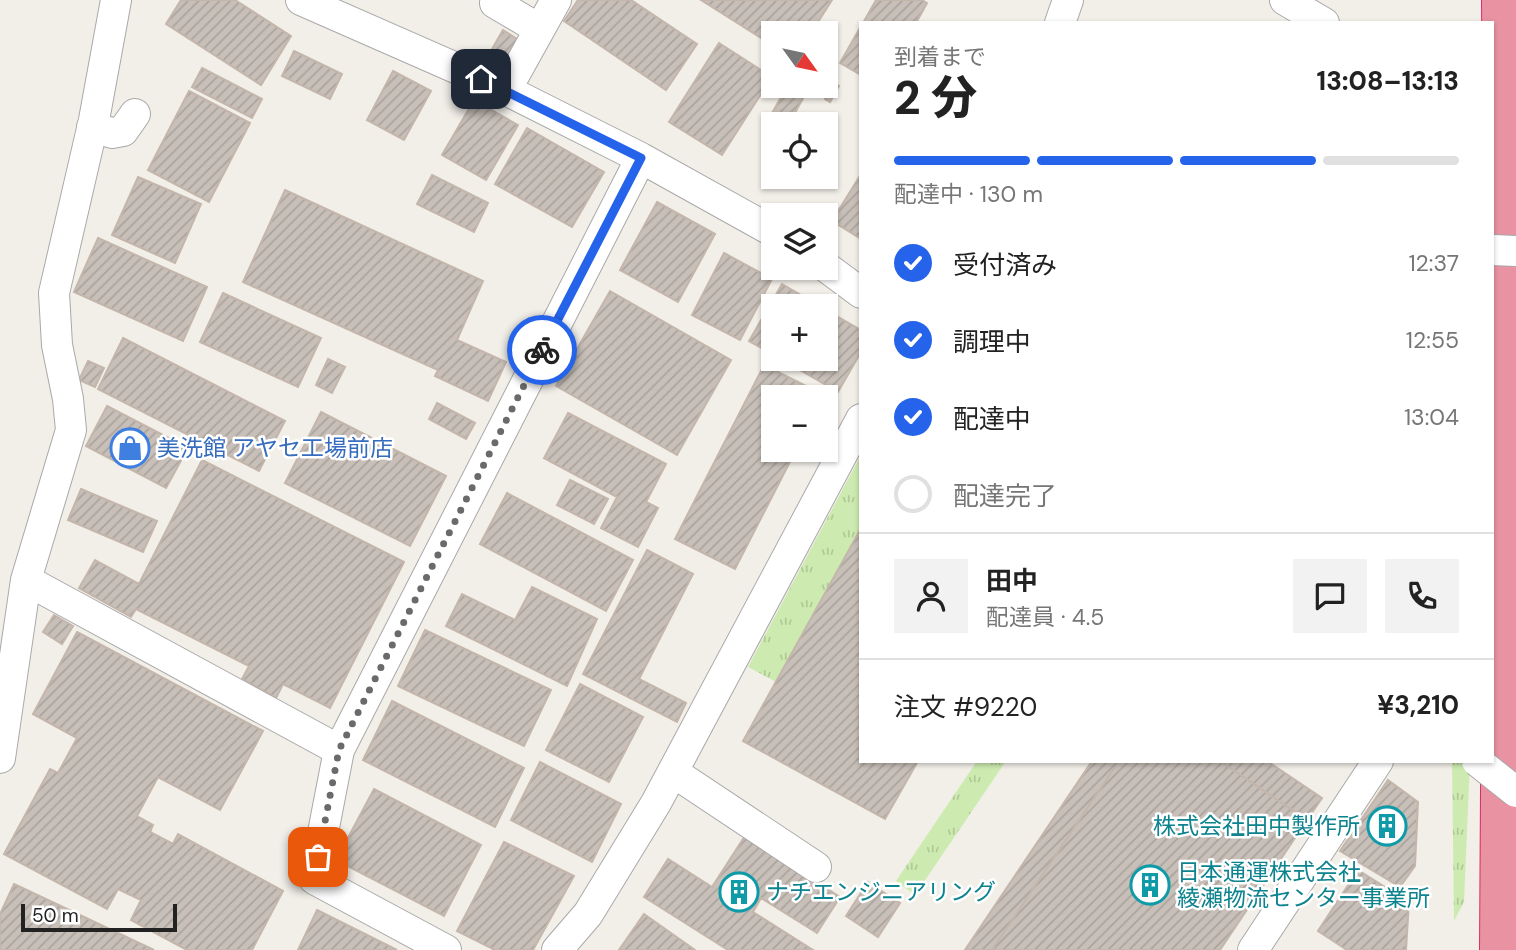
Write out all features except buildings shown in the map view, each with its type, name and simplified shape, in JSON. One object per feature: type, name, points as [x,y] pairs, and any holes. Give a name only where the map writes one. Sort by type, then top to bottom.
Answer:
[{"type":"highway","points":[[1499,950],[1503,322],[1501,0]]},
{"type":"highway","points":[[1494,462],[1503,322]]},
{"type":"highway","points":[[1477,950],[1488,763]]},
{"type":"street","points":[[0,758],[26,580],[71,430],[68,398],[57,345],[54,293],[92,127],[116,0]]},
{"type":"street","points":[[301,0],[506,90],[641,158],[761,225]]},
{"type":"street","points":[[497,0],[495,3],[539,29]]},
{"type":"street","points":[[506,90],[556,0]]},
{"type":"street","points":[[1061,21],[1068,0]]},
{"type":"street","points":[[1285,0],[1321,21]]},
{"type":"street","points":[[92,127],[112,133],[124,131],[135,114]]},
{"type":"street","points":[[446,950],[314,879],[339,750],[641,158]]},
{"type":"street","points":[[1494,250],[1516,251]]},
{"type":"street","points":[[838,276],[859,292]]},
{"type":"street","points":[[558,950],[588,914],[673,772],[859,423]]},
{"type":"street","points":[[26,580],[339,750]]},
{"type":"street","points":[[1253,950],[1377,763]]},
{"type":"street","points":[[1480,763],[1516,792]]},
{"type":"street","points":[[673,772],[816,867]]},
{"type":"green space","points":[[859,459],[859,532],[776,682],[748,667]]},
{"type":"green space","points":[[976,763],[1005,763],[915,895],[896,881]]},
{"type":"green space","points":[[1452,763],[1470,763],[1464,902],[1454,921]]},
{"type":"way so far","points":[[318,857],[339,750],[542,350]]},
{"type":"place","name":"美洗館 アヤセ工場前店","points":[[130,448]]},
{"type":"place","name":"株式会社田中製作所","points":[[1387,826]]},
{"type":"place","name":"日本通運株式会社 綾瀬物流センター事業所","points":[[1150,885]]},
{"type":"place","name":"ナチエンジニアリング","points":[[739,892]]},
{"type":"route","points":[[481,79],[641,158],[542,350]]}]
